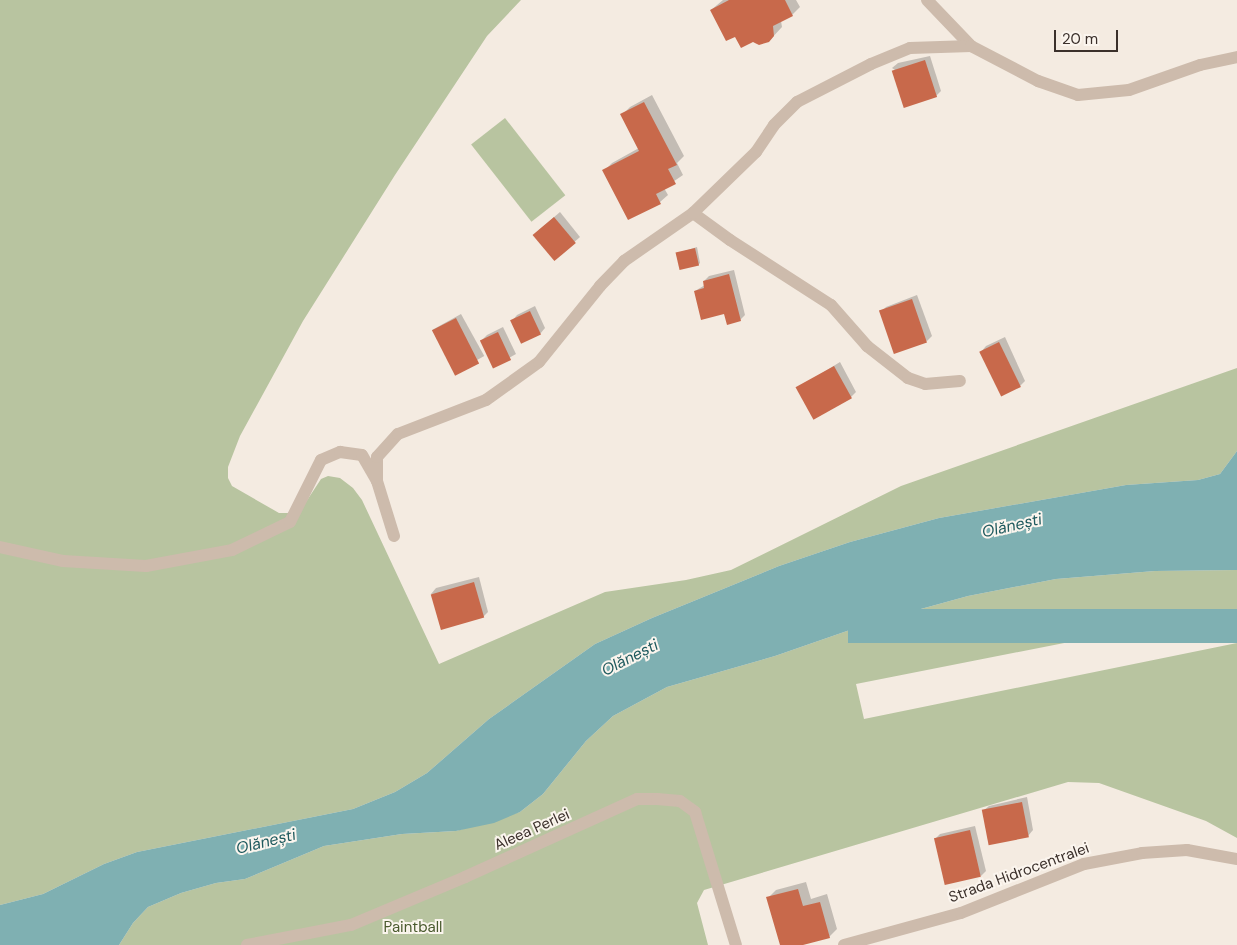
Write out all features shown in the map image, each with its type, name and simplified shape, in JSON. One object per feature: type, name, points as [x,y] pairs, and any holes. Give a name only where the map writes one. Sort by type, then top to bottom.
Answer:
[{"type":"street","points":[[927,0],[971,46],[1038,81],[1078,96],[1129,90],[1200,65],[1237,57]]},
{"type":"street","points":[[377,481],[376,457],[398,434],[486,400],[539,362],[600,286],[624,261],[693,213],[756,152],[774,125],[797,102],[870,64],[910,48],[971,46]]},
{"type":"street","points":[[693,213],[730,240],[831,305],[867,346],[908,378],[925,384],[960,381]]},
{"type":"street","points":[[0,547],[63,561],[146,566],[232,550],[290,522],[321,460],[340,452],[362,455],[377,481],[394,536]]},
{"type":"street","name":"Aleea Perlei","points":[[248,945],[351,925],[465,878],[637,799],[657,798],[680,801],[695,812],[736,945]]},
{"type":"street","name":"Strada Hidrocentralei","points":[[844,945],[961,913],[1084,864],[1142,854],[1187,850],[1237,859]]},
{"type":"green space","points":[[0,0],[521,0],[487,36],[395,175],[303,321],[240,436],[228,467],[228,478],[232,486],[279,513],[290,513],[302,508],[321,479],[328,476],[340,478],[353,488],[362,500],[439,664],[605,592],[686,580],[731,570],[901,486],[1237,368],[1237,451],[1220,474],[1198,480],[1126,485],[939,518],[850,542],[779,566],[652,618],[595,644],[489,719],[427,773],[395,792],[353,809],[137,852],[104,864],[43,894],[0,905]]},
{"type":"green space","points":[[505,118],[565,195],[531,222],[471,144]]},
{"type":"green space","name":"Paintball","points":[[1237,570],[1237,609],[856,684],[864,719],[1237,643],[1237,838],[1206,821],[1099,783],[1068,782],[704,890],[697,903],[708,945],[119,945],[133,923],[148,907],[181,893],[216,883],[245,879],[324,846],[402,834],[456,831],[520,812],[543,794],[586,741],[613,716],[667,687],[775,656],[870,623],[968,596],[1056,579],[1155,571]]},
{"type":"water","name":"Olănești","points":[[1237,451],[1237,570],[1155,571],[1056,579],[968,596],[870,623],[775,656],[667,687],[613,716],[586,741],[543,794],[520,812],[494,823],[456,831],[402,834],[324,846],[245,879],[216,883],[181,893],[148,907],[133,923],[119,945],[0,945],[0,905],[43,894],[104,864],[137,852],[353,809],[395,792],[427,773],[489,719],[595,644],[652,618],[779,566],[850,542],[939,518],[1126,485],[1198,480],[1220,474]]},
{"type":"water","points":[[848,609],[1237,609],[1237,643],[848,643]]},
{"type":"building","points":[[729,0],[785,0],[793,16],[773,26],[774,36],[769,42],[759,45],[753,42],[741,48],[735,37],[726,41],[710,10]]},
{"type":"building","points":[[925,60],[937,97],[904,108],[892,71]]},
{"type":"building","points":[[644,102],[677,165],[668,169],[676,184],[656,194],[661,204],[628,220],[602,170],[639,151],[620,114]]},
{"type":"building","points":[[554,217],[576,243],[554,261],[533,235]]},
{"type":"building","points":[[695,248],[699,266],[680,270],[676,252]]},
{"type":"building","points":[[729,274],[741,321],[727,325],[724,314],[701,320],[694,291],[704,288],[703,281]]},
{"type":"building","points":[[912,299],[927,342],[894,354],[879,310]]},
{"type":"building","points":[[530,311],[541,335],[521,344],[510,320]]},
{"type":"building","points":[[456,318],[479,363],[455,376],[432,330]]},
{"type":"building","points":[[498,332],[511,360],[493,369],[480,340]]},
{"type":"building","points":[[999,342],[1021,387],[1001,397],[979,352]]},
{"type":"building","points":[[834,366],[852,398],[813,420],[796,387]]},
{"type":"building","points":[[474,582],[484,618],[441,630],[431,594]]},
{"type":"building","points":[[1022,802],[1029,837],[989,845],[982,810]]},
{"type":"building","points":[[970,830],[981,877],[945,885],[934,838]]},
{"type":"building","points":[[798,889],[803,906],[820,902],[830,938],[803,945],[780,945],[766,897]]}]
